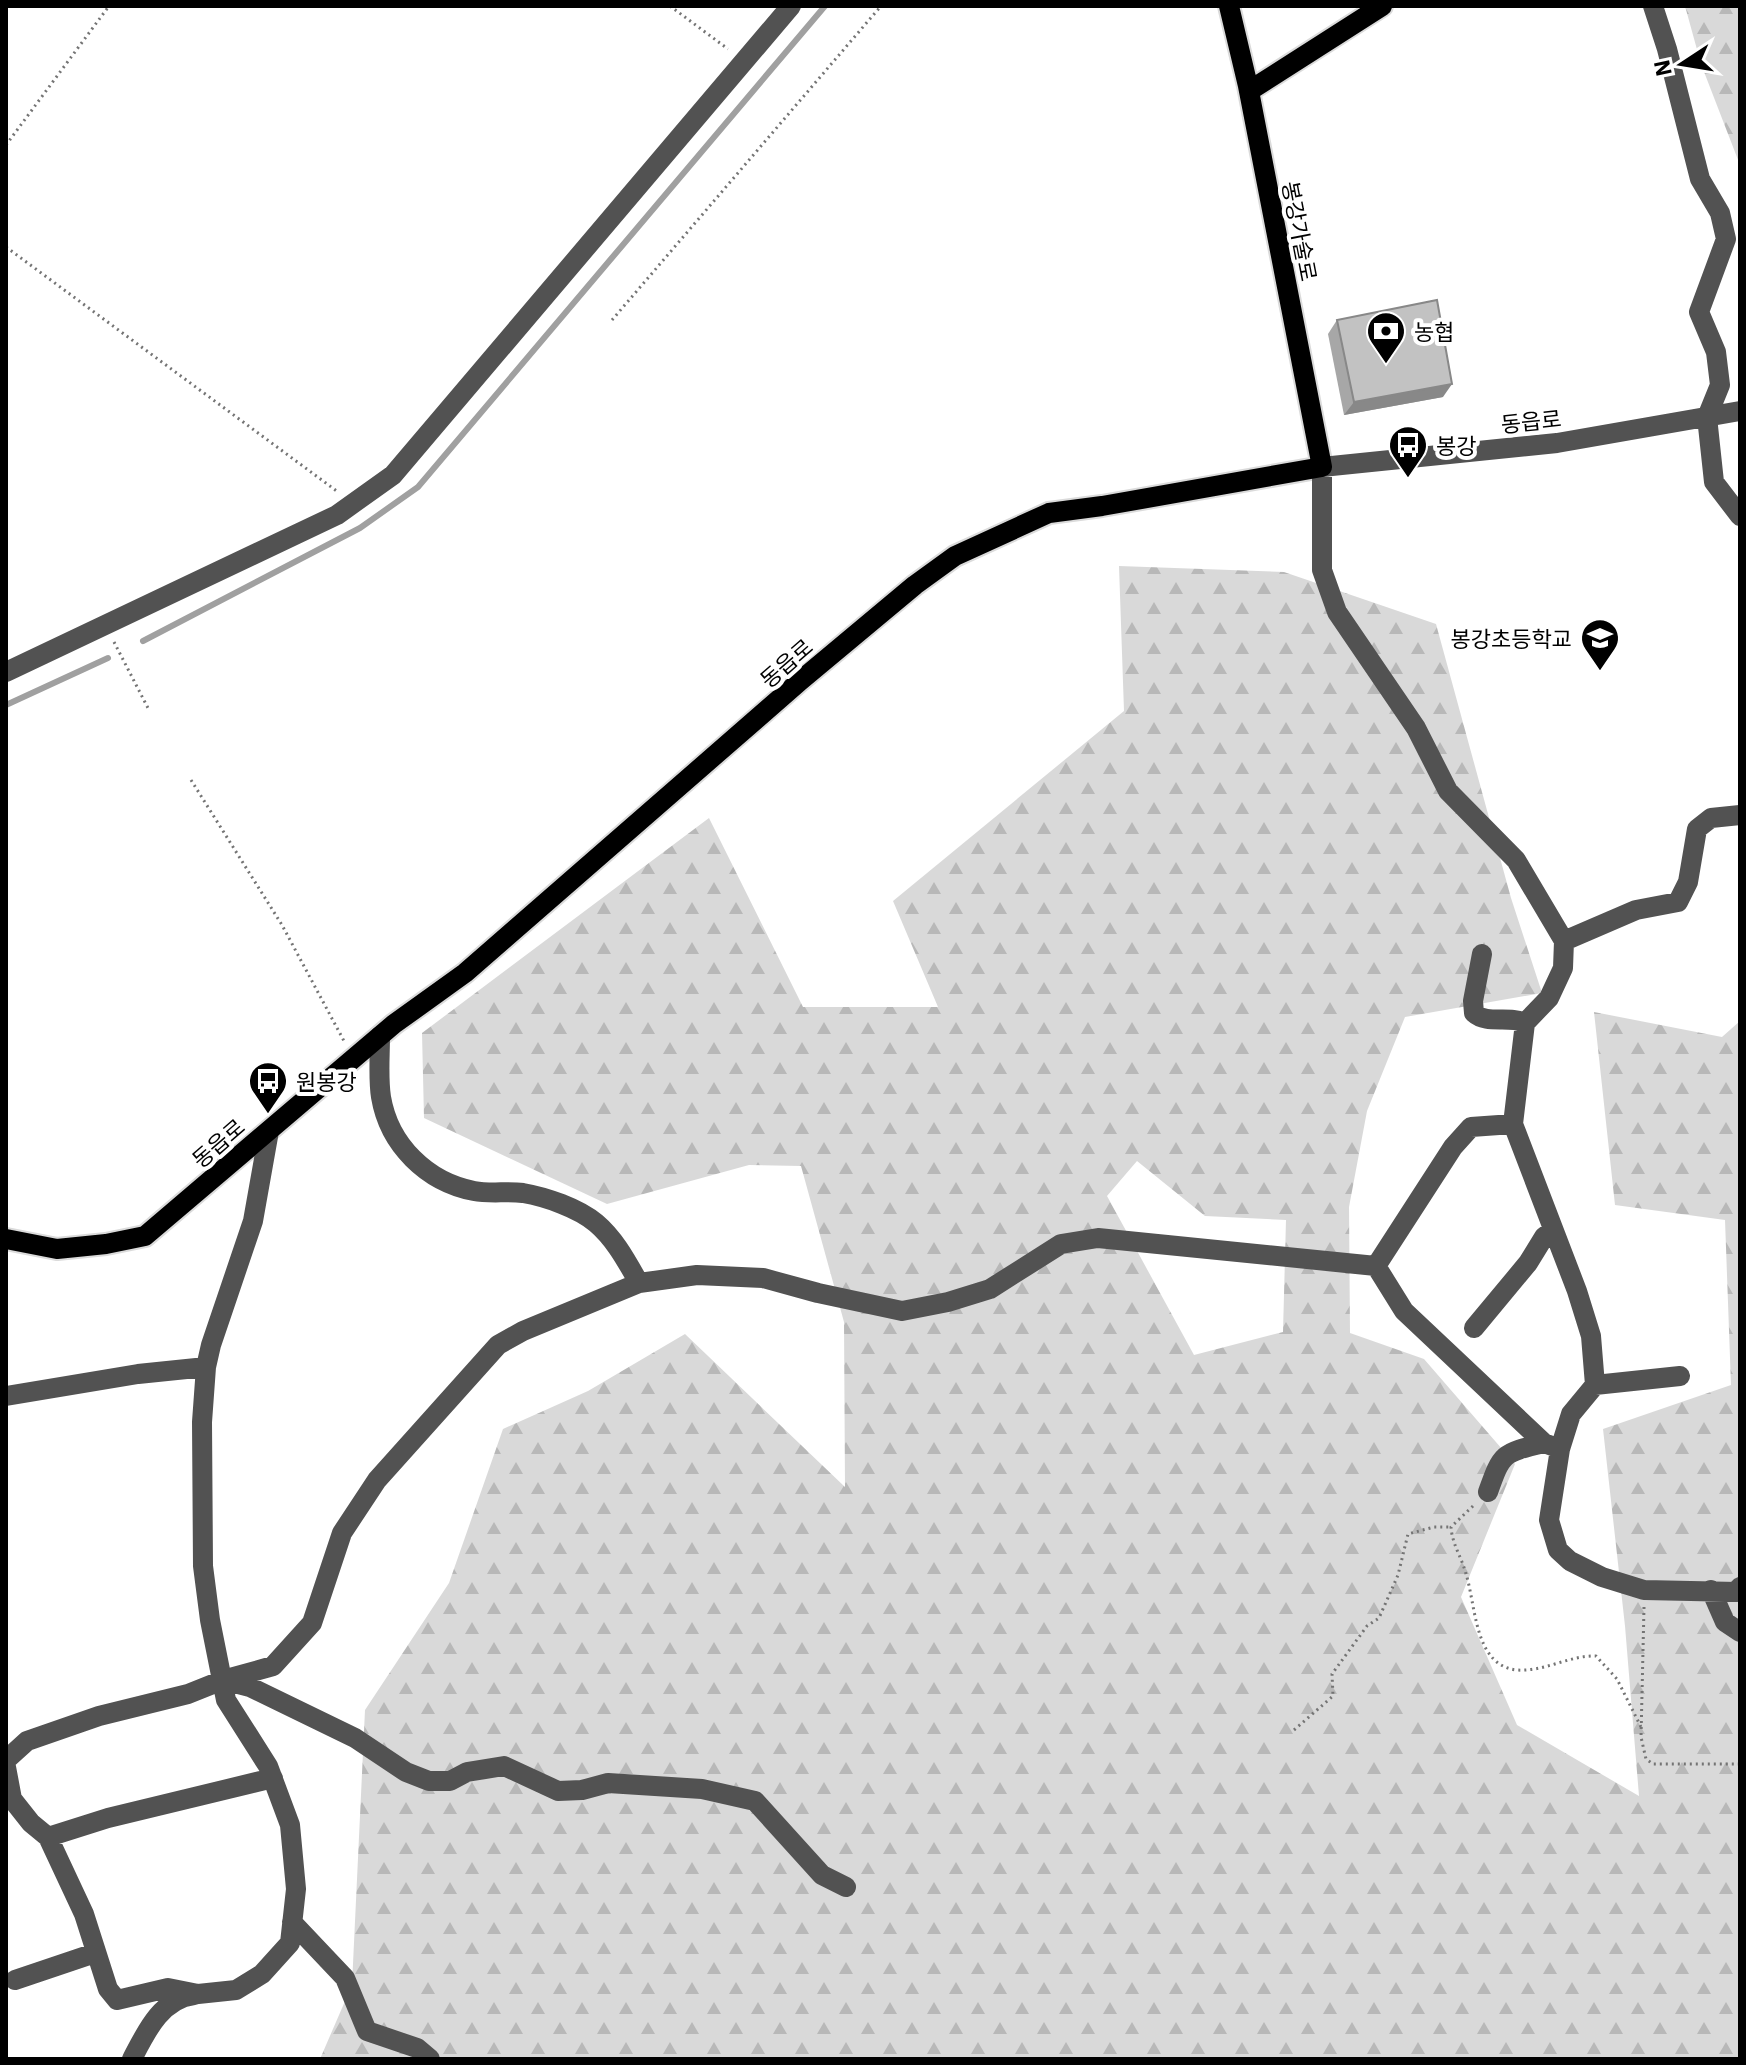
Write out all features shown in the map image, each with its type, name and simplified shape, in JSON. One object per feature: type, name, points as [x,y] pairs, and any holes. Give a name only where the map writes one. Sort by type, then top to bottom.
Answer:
[{"type":"main road","name":"봉강가술로","points":[[1229,6],[1249,91],[1322,467]]},
{"type":"main road","points":[[1249,91],[1382,6]]},
{"type":"main road","name":"동읍로","points":[[6,1239],[57,1249],[145,1236],[353,1058],[465,973],[800,681],[915,585],[955,556],[1049,513],[1322,467]]},
{"type":"street","points":[[6,672],[350,507],[393,475],[791,6]]},
{"type":"street","points":[[1653,6],[1700,179],[1720,213],[1726,239],[1699,312],[1716,352],[1720,385],[1707,417],[1714,482],[1740,516]]},
{"type":"street","name":"동읍로","points":[[1322,467],[1557,443],[1740,411]]},
{"type":"street","points":[[1322,467],[1322,570],[1337,612],[1416,728],[1448,791],[1516,860],[1564,941],[1563,968],[1549,998],[1525,1023],[1513,1124],[1591,1336],[1595,1385],[1571,1414],[1552,1446],[1549,1520],[1558,1550],[1570,1561],[1602,1577],[1644,1590],[1737,1592],[1740,1587]]},
{"type":"street","points":[[1564,941],[1636,910],[1678,902],[1688,882],[1697,829],[1711,818],[1740,815]]},
{"type":"street","points":[[1482,954],[1473,1001],[1474,1013],[1484,1019],[1516,1019],[1525,1023]]},
{"type":"street","points":[[380,1036],[381,1097],[390,1129],[407,1153],[436,1179],[474,1191],[524,1194],[558,1203],[595,1222],[617,1246],[639,1283]]},
{"type":"street","points":[[1376,1266],[1453,1147],[1471,1127],[1513,1124]]},
{"type":"street","points":[[132,2059],[165,2007],[179,1998],[236,1990],[262,1974],[290,1943],[296,1889],[290,1825],[268,1766],[226,1700],[203,1566],[202,1422],[206,1367],[253,1221],[269,1131]]},
{"type":"street","points":[[1474,1328],[1528,1263],[1544,1237],[1553,1230]]},
{"type":"street","points":[[6,1760],[27,1741],[99,1716],[188,1694],[273,1666],[312,1623],[342,1533],[377,1480],[498,1345],[523,1331],[639,1283],[697,1275],[763,1278],[902,1311],[948,1302],[990,1289],[1061,1244],[1098,1238],[1376,1266]]},
{"type":"street","points":[[1376,1266],[1404,1311],[1552,1446]]},
{"type":"street","points":[[6,1396],[99,1380],[206,1367]]},
{"type":"street","points":[[1595,1385],[1680,1376]]},
{"type":"street","points":[[1488,1492],[1495,1467],[1501,1459],[1518,1450],[1552,1446]]},
{"type":"street","points":[[1711,1590],[1725,1622],[1740,1632]]},
{"type":"street","points":[[223,1680],[250,1687],[355,1738],[406,1772],[429,1781],[450,1781],[467,1772],[504,1766],[558,1791],[582,1790],[608,1783],[702,1789],[755,1801],[822,1875],[846,1887]]},
{"type":"street","points":[[6,1767],[12,1799],[31,1823],[48,1837],[84,1914],[108,1989],[117,2000],[168,1988],[198,1994]]},
{"type":"street","points":[[48,1837],[108,1818],[273,1778]]},
{"type":"street","points":[[292,1922],[345,1978],[367,2031],[417,2048],[430,2059]]},
{"type":"street","points":[[15,1980],[95,1953]]},
{"type":"path","points":[[6,145],[109,6]]},
{"type":"path","points":[[670,6],[744,61]]},
{"type":"path","points":[[612,320],[881,6]]},
{"type":"path","points":[[6,247],[338,491],[350,507]]},
{"type":"path","points":[[105,625],[149,710]]},
{"type":"path","points":[[191,780],[282,925],[353,1058]]},
{"type":"path","points":[[1294,1730],[1333,1696],[1332,1674],[1367,1626],[1379,1618],[1398,1575],[1408,1534],[1434,1527],[1451,1527],[1488,1492]]},
{"type":"path","points":[[1451,1527],[1472,1592],[1480,1635],[1496,1662],[1517,1670],[1596,1656],[1617,1679],[1641,1727]]},
{"type":"path","points":[[1644,1590],[1641,1727],[1644,1755],[1653,1764],[1740,1764]]},
{"type":"green space","points":[[1685,6],[1740,6],[1740,165],[1701,64]]},
{"type":"green space","points":[[1119,566],[1284,572],[1436,624],[1511,898],[1542,993],[1405,1017],[1367,1111],[1349,1207],[1350,1333],[1424,1359],[1515,1464],[1461,1597],[1517,1725],[1639,1796],[1625,1626],[1603,1429],[1731,1385],[1725,1220],[1615,1205],[1594,1012],[1722,1037],[1740,1021],[1740,2059],[320,2059],[352,1985],[365,1710],[449,1583],[503,1429],[588,1391],[685,1334],[845,1487],[844,1322],[801,1166],[749,1165],[607,1204],[424,1118],[422,1033],[709,818],[803,1007],[938,1007],[893,901],[1124,711]],"holes":[[[1137,1161],[1205,1216],[1286,1220],[1283,1332],[1194,1355],[1107,1196]]]},
{"type":"building","name":"농협","points":[[1437,300],[1452,384],[1354,402],[1337,320]]},
{"type":"waterway","points":[[143,641],[360,528],[418,487],[825,6]]},
{"type":"waterway","points":[[6,705],[108,658]]},
{"type":"place","name":"농협","points":[[1386,365]]},
{"type":"place","name":"봉강","points":[[1408,479]]},
{"type":"place","name":"봉강초등학교","points":[[1600,672]]},
{"type":"place","name":"원봉강","points":[[268,1115]]}]
